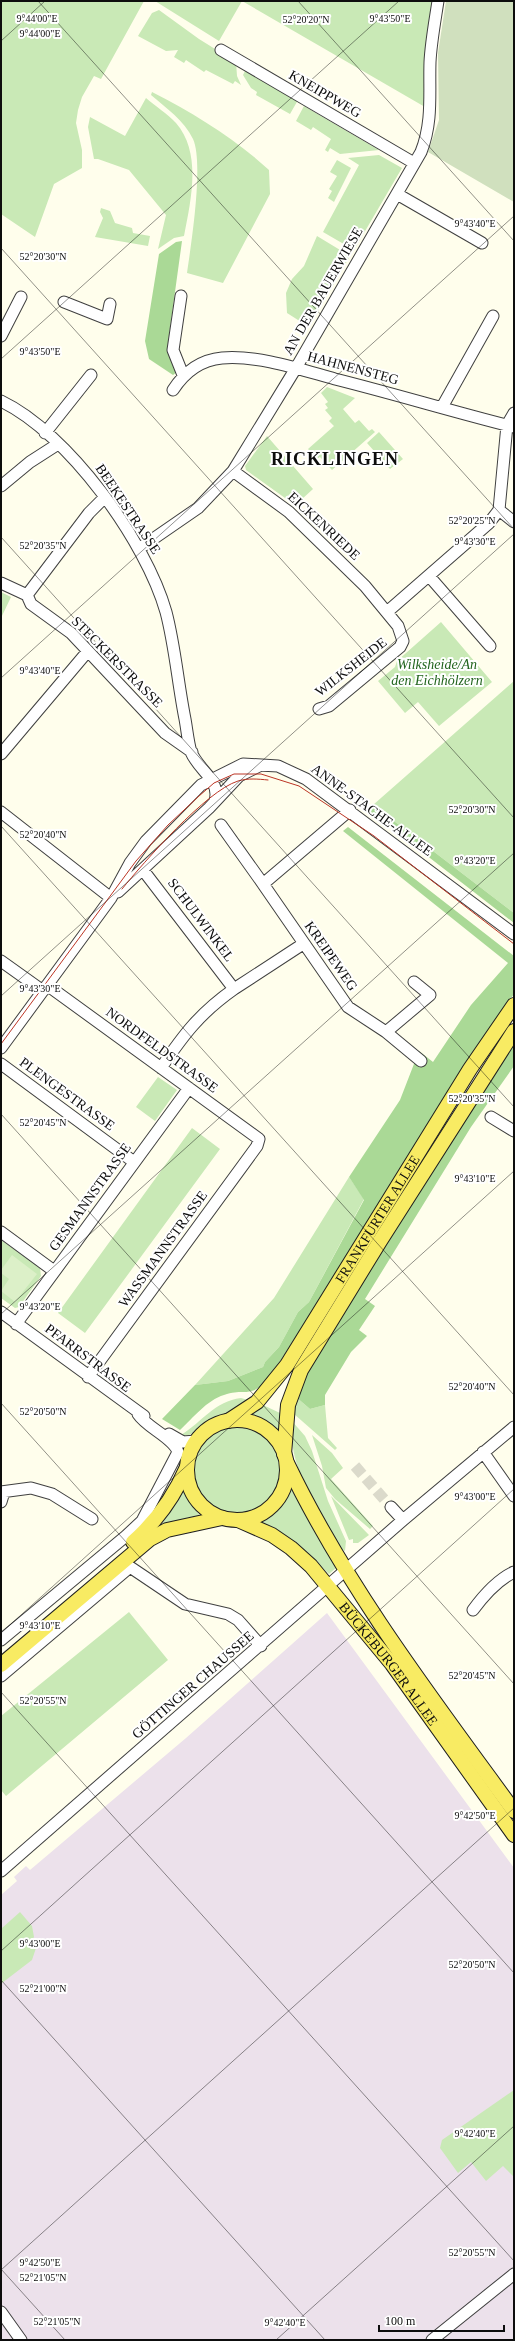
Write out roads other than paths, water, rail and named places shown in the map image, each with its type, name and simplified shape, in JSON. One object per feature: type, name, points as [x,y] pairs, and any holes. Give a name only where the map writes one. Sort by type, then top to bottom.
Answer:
[{"type":"main road","name":"FRANKFURTER ALLEE","points":[[228,1421],[257,1402],[287,1365],[452,1099],[514,1005]]},
{"type":"main road","name":"FRANKFURTER ALLEE","points":[[285,1459],[288,1405],[302,1370],[380,1241],[514,1031]]},
{"type":"main road","points":[[1,1665],[128,1551],[151,1525],[165,1509],[187,1467],[196,1441],[210,1428],[228,1421],[238,1420],[258,1425],[274,1437],[285,1459],[286,1482],[282,1493],[272,1506],[256,1517],[238,1520],[222,1518],[213,1514],[199,1502],[190,1485],[187,1467]]},
{"type":"main road","name":"BÜCKEBURGER ALLEE","points":[[285,1459],[314,1517],[346,1571],[405,1659],[514,1811]]},
{"type":"main road","points":[[1,1654],[128,1551],[167,1530],[222,1518]]},
{"type":"main road","name":"BÜCKEBURGER ALLEE","points":[[238,1520],[272,1535],[291,1548],[328,1586],[392,1664],[514,1835]]},
{"type":"street","name":"AN DER BAUERWIESE","points":[[140,548],[198,508],[233,471],[296,368],[414,163],[428,136],[430,120],[430,61],[438,1]]},
{"type":"street","name":"KNEIPPWEG","points":[[221,50],[414,163]]},
{"type":"street","points":[[397,194],[482,243]]},
{"type":"street","points":[[181,296],[173,350],[183,375]]},
{"type":"street","points":[[1,336],[21,297]]},
{"type":"street","points":[[64,302],[107,319],[110,304]]},
{"type":"street","points":[[442,407],[493,316]]},
{"type":"street","name":"HAHNENSTEG","points":[[173,390],[183,375],[201,364],[220,358],[259,361],[296,368],[511,426]]},
{"type":"street","points":[[45,433],[90,375]]},
{"type":"street","name":"BEEKESTRASSE","points":[[1,402],[21,413],[58,444],[80,465],[140,548],[154,577],[166,612],[192,752],[211,779],[217,792],[215,801]]},
{"type":"street","points":[[387,612],[489,523],[500,510],[514,413]]},
{"type":"street","points":[[1,486],[30,462],[58,444]]},
{"type":"street","name":"EICKENRIEDE","points":[[233,471],[289,512],[304,525],[365,586],[387,612]]},
{"type":"street","points":[[27,595],[89,513],[104,498]]},
{"type":"street","points":[[500,510],[514,522]]},
{"type":"street","points":[[429,576],[490,646]]},
{"type":"street","name":"STECKERSTRASSE","points":[[1,583],[27,595],[31,604],[71,633],[166,733],[192,752]]},
{"type":"street","name":"WILKSHEIDE","points":[[320,709],[329,706],[400,647],[403,641],[401,633],[387,612]]},
{"type":"street","points":[[1,754],[88,652]]},
{"type":"street","name":"ANNE-STACHE-ALLEE","points":[[111,898],[130,863],[146,841],[201,785],[243,764],[264,764],[278,766],[306,779],[350,810],[514,934]]},
{"type":"street","name":"ANNE-STACHE-ALLEE","points":[[111,898],[143,870],[237,778],[244,772],[264,764]]},
{"type":"street","name":"ANNE-STACHE-ALLEE","points":[[211,779],[237,778]]},
{"type":"street","points":[[263,884],[350,810]]},
{"type":"street","points":[[1,812],[111,898],[1,1048]]},
{"type":"street","name":"KREIPEWEG","points":[[221,825],[348,1008],[386,1032],[421,1061]]},
{"type":"street","name":"SCHULWINKEL","points":[[143,870],[234,989]]},
{"type":"street","points":[[161,1068],[195,1020],[208,1007],[304,944]]},
{"type":"street","name":"NORDFELDSTRASSE","points":[[1,961],[45,988],[259,1138]]},
{"type":"street","points":[[386,1032],[430,995],[414,982]]},
{"type":"street","name":"PLENGESTRASSE","points":[[1,1064],[134,1162]]},
{"type":"street","name":"GESMANNSTRASSE","points":[[16,1324],[189,1088]]},
{"type":"street","points":[[492,1117],[514,1131]]},
{"type":"street","name":"WASSMANNSTRASSE","points":[[88,1377],[257,1146],[259,1138]]},
{"type":"street","points":[[1,1232],[54,1271]]},
{"type":"street","name":"PFARRSTRASSE","points":[[1,1312],[138,1414],[147,1417],[177,1440],[189,1443],[196,1441]]},
{"type":"street","name":"PFARRSTRASSE","points":[[128,1551],[178,1452],[174,1445],[144,1423],[138,1414]]},
{"type":"street","name":"GÖTTINGER CHAUSSEE","points":[[1,1871],[261,1646],[403,1520],[514,1427]]},
{"type":"street","points":[[483,1452],[514,1496]]},
{"type":"street","points":[[2,1495],[31,1488],[52,1494],[92,1519]]},
{"type":"street","points":[[391,1507],[403,1520]]},
{"type":"street","points":[[1,1640],[128,1551]]},
{"type":"street","points":[[128,1551],[186,1604],[228,1614],[238,1620],[261,1646]]},
{"type":"street","points":[[1,1676],[128,1551]]},
{"type":"street","points":[[473,1610],[484,1596],[504,1577],[514,1572]]},
{"type":"street","points":[[432,2340],[514,2274]]},
{"type":"street","points":[[1,2312],[21,2340]]},
{"type":"tunnel","points":[[355,1466],[391,1507]]},
{"type":"tram line","points":[[1,1044],[136,861],[168,825],[199,796],[214,783],[234,774],[261,774],[299,786],[374,836],[514,944]]},
{"type":"tram line","points":[[122,889],[176,829],[209,798],[225,787],[238,781],[249,779],[268,780]]},
{"type":"district","name":"RICKLINGEN","points":[[335,459]]},
{"type":"park label","name":"Wilksheide/An den Eichhölzern","points":[[437,672]]}]
